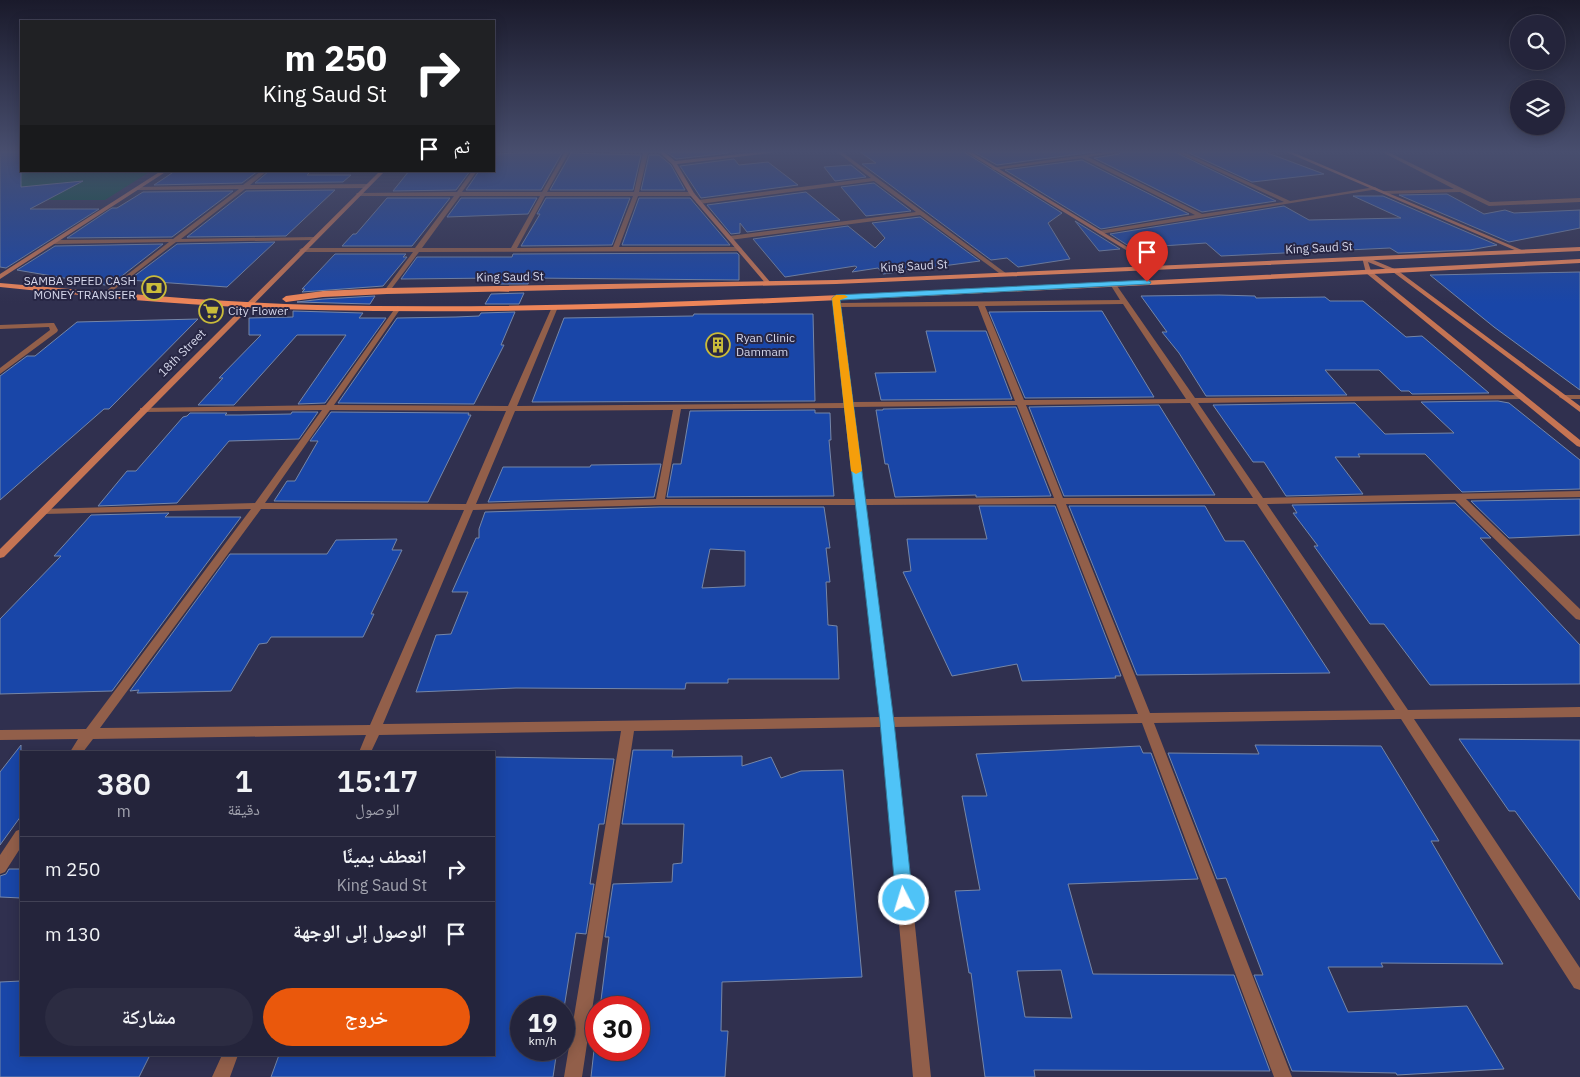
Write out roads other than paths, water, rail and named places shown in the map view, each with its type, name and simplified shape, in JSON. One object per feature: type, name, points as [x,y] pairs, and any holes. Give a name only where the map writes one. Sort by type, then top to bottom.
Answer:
[{"type":"main road","name":"King Saud St","points":[[250,304],[323,294],[387,291],[770,284],[1580,248]]},
{"type":"main road","name":"King Saud St","points":[[0,285],[103,296],[250,304],[398,308],[555,307],[836,301],[1112,284],[1580,261]]},
{"type":"street","points":[[0,277],[116,202]]},
{"type":"street","points":[[103,296],[227,202]]},
{"type":"street","name":"18th Street","points":[[0,555],[351,202]]},
{"type":"street","points":[[387,291],[451,202]]},
{"type":"street","points":[[514,249],[540,202]]},
{"type":"street","points":[[615,249],[633,202]]},
{"type":"street","points":[[699,202],[770,284]]},
{"type":"street","points":[[906,202],[1005,274]]},
{"type":"street","points":[[1051,202],[1159,268]]},
{"type":"street","points":[[1175,202],[1202,216]]},
{"type":"street","points":[[1100,232],[1288,202]]},
{"type":"street","points":[[1407,202],[1521,251]]},
{"type":"street","points":[[1485,202],[1488,204],[1528,202]]},
{"type":"street","points":[[730,238],[921,213]]},
{"type":"street","points":[[55,242],[313,239]]},
{"type":"street","points":[[302,250],[739,249]]},
{"type":"street","points":[[1364,258],[1395,271],[1580,410]]},
{"type":"street","points":[[1364,258],[1368,272],[1580,444]]},
{"type":"street","points":[[1112,284],[1404,714],[1580,982]]},
{"type":"street","points":[[922,1077],[887,722],[836,301],[981,304],[1124,302]]},
{"type":"street","points":[[981,304],[1146,718],[1283,1077]]},
{"type":"street","points":[[365,751],[555,307]]},
{"type":"street","points":[[77,751],[258,506],[398,308]]},
{"type":"street","points":[[0,327],[39,324],[52,325],[54,330],[0,372]]},
{"type":"street","points":[[143,410],[328,407],[511,409],[678,406],[849,406],[1522,397]]},
{"type":"street","points":[[1562,397],[1580,397]]},
{"type":"street","points":[[660,502],[678,406]]},
{"type":"street","points":[[44,511],[258,506],[470,507],[660,502],[1259,501],[1580,494]]},
{"type":"street","points":[[1458,497],[1580,616]]},
{"type":"street","points":[[0,735],[1580,712]]},
{"type":"street","points":[[573,1077],[628,726]]},
{"type":"street","points":[[0,866],[20,836]]},
{"type":"street","points":[[221,1077],[230,1056]]},
{"type":"place","name":"SAMBA SPEED CASH MONEY TRANSFER","points":[[154,288]]},
{"type":"place","name":"City Flower","points":[[211,311]]},
{"type":"place","name":"Ryan Clinic Dammam","points":[[718,345]]}]
